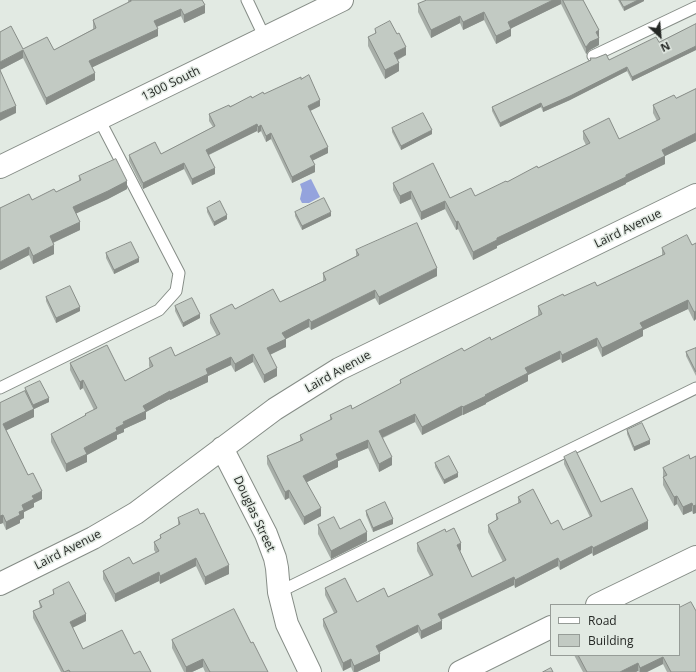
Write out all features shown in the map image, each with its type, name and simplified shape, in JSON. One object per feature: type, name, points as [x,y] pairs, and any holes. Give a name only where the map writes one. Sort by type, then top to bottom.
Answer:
[{"type":"street","name":"1300 South","points":[[0,167],[342,0]]},
{"type":"street","name":"Laird Avenue","points":[[0,584],[93,538],[119,523],[152,502],[275,409],[339,370],[696,195]]},
{"type":"street","name":"Douglas Street","points":[[222,448],[271,546],[277,568],[279,592],[287,624],[310,672]]},
{"type":"street","points":[[599,604],[696,557]]},
{"type":"street","points":[[460,672],[550,628]]},
{"type":"lane","points":[[247,0],[265,38]]},
{"type":"lane","points":[[593,56],[696,7]]},
{"type":"lane","points":[[0,388],[159,310],[176,291],[179,273],[99,119]]},
{"type":"lane","points":[[279,592],[696,388]]},
{"type":"water","points":[[311,179],[320,197],[309,203],[302,203],[300,199],[302,190],[300,184]]},
{"type":"building","points":[[130,0],[202,0],[205,5],[184,15],[181,9],[154,21],[158,29],[89,61],[95,73],[46,98],[23,50],[0,62],[0,32],[11,26],[23,49],[47,37],[54,50],[96,28],[93,20],[131,1]]},
{"type":"building","points":[[427,0],[553,0],[508,22],[511,29],[496,36],[484,12],[463,22],[460,16],[431,30],[418,4]]},
{"type":"building","points":[[563,0],[583,0],[599,30],[596,32],[599,38],[590,42],[586,47]]},
{"type":"building","points":[[620,0],[638,0],[624,7]]},
{"type":"building","points":[[390,21],[397,34],[399,33],[406,47],[394,53],[399,63],[385,70],[368,37],[376,33],[375,29]]},
{"type":"building","points":[[696,24],[696,46],[632,77],[627,67],[543,108],[541,103],[500,123],[492,107],[591,60],[590,58],[596,58],[606,54],[609,60],[656,37],[659,42]]},
{"type":"building","points":[[0,70],[16,106],[0,113]]},
{"type":"building","points":[[309,75],[320,100],[308,106],[328,147],[310,156],[315,165],[292,177],[271,133],[266,136],[261,125],[258,127],[257,124],[206,150],[215,168],[192,179],[184,163],[143,183],[129,155],[155,142],[161,154],[215,126],[209,114],[229,105],[230,107],[251,96],[252,98],[263,92],[264,94],[301,77],[301,79]]},
{"type":"building","points":[[696,89],[696,133],[662,150],[665,156],[626,175],[626,177],[497,238],[497,240],[473,252],[458,221],[456,222],[445,201],[421,212],[411,191],[400,196],[393,183],[433,163],[450,198],[471,188],[475,196],[506,181],[507,182],[537,166],[538,168],[590,143],[583,131],[609,118],[619,139],[660,119],[653,105],[674,95],[676,98]]},
{"type":"building","points":[[423,113],[432,130],[401,146],[392,128]]},
{"type":"building","points":[[116,159],[127,181],[73,207],[80,222],[50,236],[54,245],[33,256],[29,247],[0,262],[0,208],[29,194],[32,200],[54,189],[56,192],[81,180],[79,176]]},
{"type":"building","points":[[324,198],[331,212],[302,226],[295,212]]},
{"type":"building","points":[[220,201],[227,215],[214,222],[207,208]]},
{"type":"building","points":[[417,223],[437,268],[379,297],[375,290],[311,322],[309,319],[282,333],[286,339],[267,348],[277,368],[264,375],[253,354],[235,364],[231,357],[206,369],[208,374],[170,391],[143,406],[146,411],[123,422],[124,424],[116,428],[117,431],[84,448],[87,454],[66,464],[51,434],[97,408],[83,380],[80,382],[70,363],[107,345],[125,381],[153,366],[149,358],[171,347],[175,356],[220,334],[210,315],[232,304],[235,309],[273,289],[280,302],[326,280],[323,273],[359,255],[356,250]]},
{"type":"building","points":[[687,235],[692,245],[696,243],[696,311],[694,312],[688,300],[640,323],[643,328],[602,348],[597,338],[562,355],[560,351],[525,368],[528,373],[485,395],[486,396],[463,407],[462,406],[422,427],[415,414],[379,431],[392,457],[379,464],[368,440],[336,454],[338,459],[303,476],[321,508],[304,517],[289,490],[285,492],[267,456],[303,440],[300,435],[332,419],[330,415],[351,405],[352,409],[401,383],[400,380],[462,348],[464,351],[490,337],[491,340],[542,314],[538,306],[563,294],[564,296],[595,282],[597,286],[665,254],[662,248]]},
{"type":"building","points":[[131,242],[139,258],[114,270],[106,253]]},
{"type":"building","points":[[70,286],[80,307],[56,318],[46,297]]},
{"type":"building","points":[[192,298],[200,314],[183,323],[175,306]]},
{"type":"building","points":[[696,348],[696,372],[686,352]]},
{"type":"building","points":[[40,381],[49,398],[33,405],[25,388]]},
{"type":"building","points":[[25,391],[34,409],[3,424],[28,475],[33,473],[42,491],[32,496],[34,499],[22,505],[24,510],[19,512],[20,515],[6,522],[3,515],[0,516],[0,403]]},
{"type":"building","points":[[642,423],[650,440],[634,447],[627,430]]},
{"type":"building","points":[[576,451],[601,502],[632,488],[648,521],[593,548],[592,546],[560,562],[558,558],[515,580],[514,577],[438,614],[442,621],[421,631],[418,625],[376,646],[380,654],[354,666],[351,659],[343,663],[323,619],[337,612],[325,588],[345,578],[357,602],[384,588],[388,597],[433,575],[417,543],[445,529],[446,532],[454,528],[461,543],[457,545],[472,577],[506,560],[488,525],[498,519],[496,514],[521,502],[518,497],[533,489],[551,524],[558,520],[563,530],[592,516],[564,457]]},
{"type":"building","points":[[689,455],[690,459],[696,456],[696,505],[693,506],[692,503],[683,507],[677,496],[674,497],[663,477],[667,475],[663,468]]},
{"type":"building","points":[[449,456],[458,473],[444,480],[435,463]]},
{"type":"building","points":[[385,502],[393,519],[373,528],[366,511]]},
{"type":"building","points":[[198,509],[200,514],[204,513],[229,565],[205,577],[196,558],[160,576],[159,572],[115,594],[103,571],[129,557],[133,564],[159,551],[154,542],[161,538],[160,535],[180,524],[178,518]]},
{"type":"building","points":[[334,517],[340,529],[360,519],[367,532],[331,551],[318,525]]},
{"type":"building","points":[[69,582],[86,614],[70,622],[83,649],[122,630],[134,654],[140,651],[151,672],[70,672],[69,670],[64,672],[33,611],[42,607],[39,601],[54,594],[53,590]]},
{"type":"building","points":[[691,602],[696,611],[696,672],[671,672],[663,657],[640,668],[638,663],[620,672],[587,672],[579,656],[680,656],[680,608]]},
{"type":"building","points":[[234,609],[268,672],[210,672],[203,659],[186,667],[172,640]]},
{"type":"building","points":[[551,668],[553,672],[543,672]]}]
